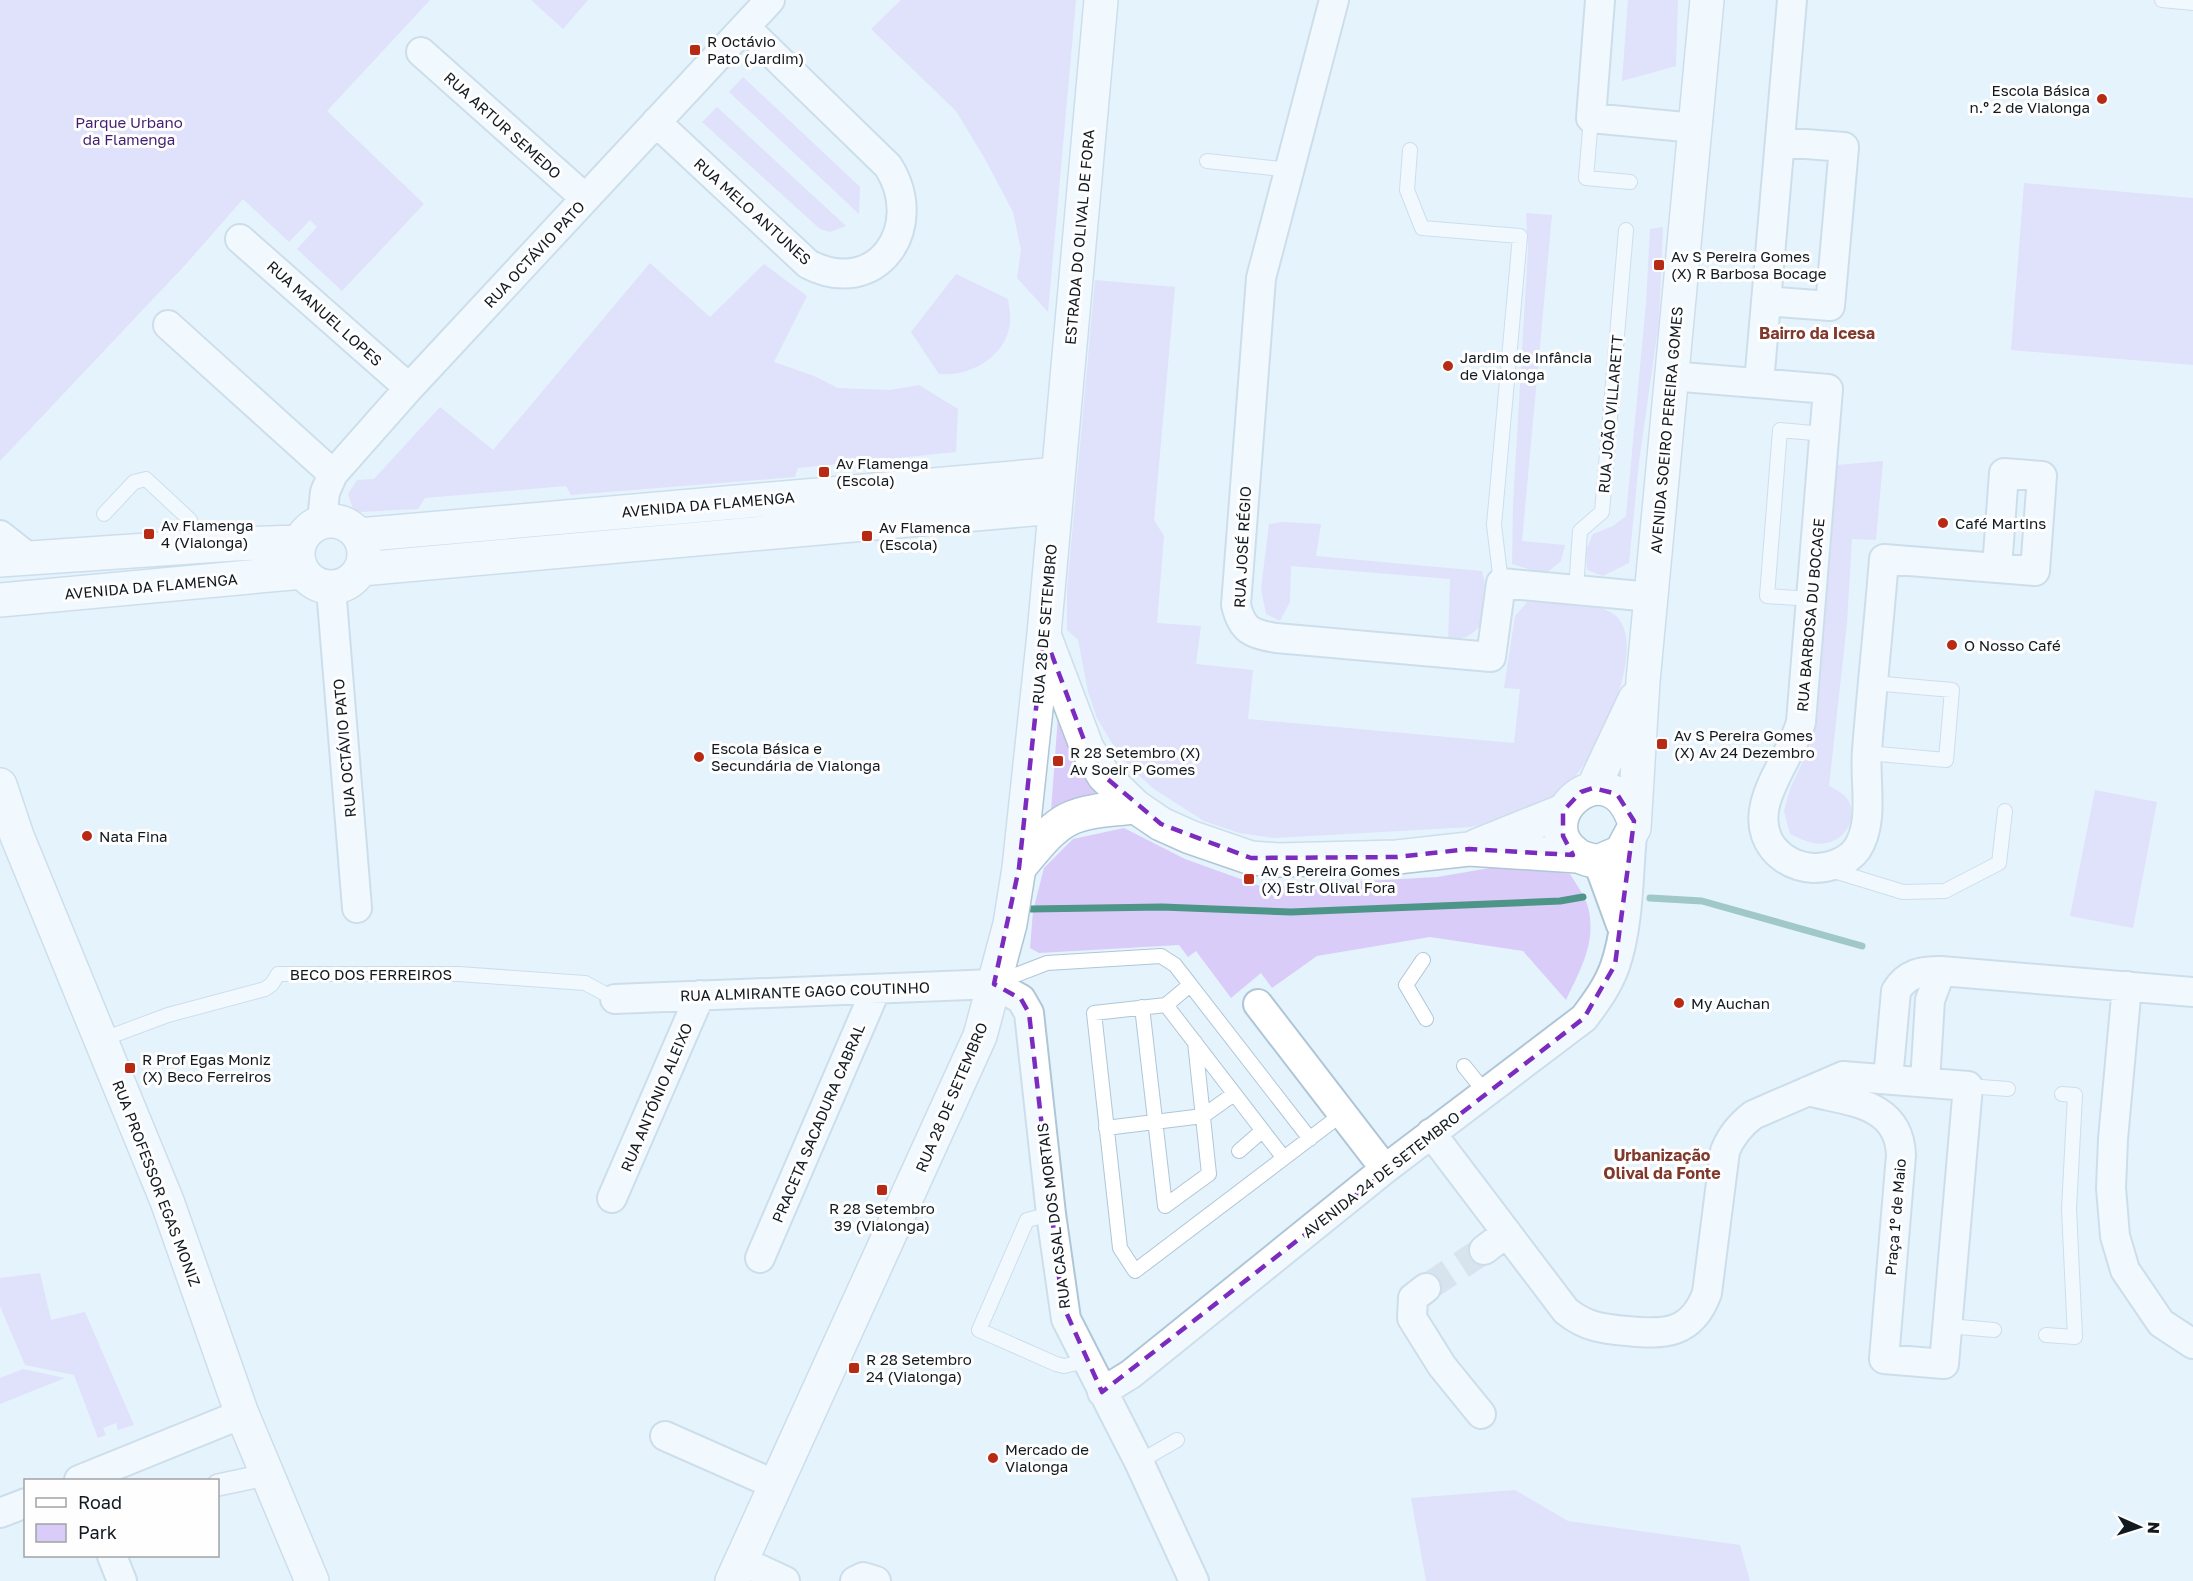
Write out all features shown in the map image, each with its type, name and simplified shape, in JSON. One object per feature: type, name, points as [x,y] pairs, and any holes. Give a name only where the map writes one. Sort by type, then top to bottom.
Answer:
[{"type":"street","name":"RUA OCTÁVIO PATO","points":[[357,908],[314,556],[325,492],[333,474],[409,388],[770,0]]},
{"type":"street","name":"ESTRADA DO OLIVAL DE FORA","points":[[1055,507],[1101,0]]},
{"type":"street","name":"RUA JOSÉ RÉGIO","points":[[1334,0],[1261,278],[1236,605],[1240,621],[1249,631],[1276,638],[1491,657],[1501,584]]},
{"type":"street","points":[[1600,0],[1591,118],[1695,128]]},
{"type":"street","name":"AVENIDA SOEIRO PEREIRA GOMES","points":[[1633,828],[1643,681],[1670,376],[1707,0]]},
{"type":"street","points":[[1759,383],[1792,0]]},
{"type":"street","name":"RUA MELO ANTUNES","points":[[656,122],[808,264],[825,271],[844,273],[863,271],[890,250],[901,226],[902,195],[897,180],[888,166],[746,27]]},
{"type":"street","name":"RUA ARTUR SEMEDO","points":[[421,52],[585,198]]},
{"type":"street","points":[[1766,301],[1830,306],[1840,193],[1844,147],[1780,142]]},
{"type":"street","name":"RUA MANUEL LOPES","points":[[240,239],[409,388]]},
{"type":"street","points":[[168,325],[333,474]]},
{"type":"street","name":"RUA BARBOSA DU BOCAGE","points":[[1670,376],[1828,389],[1801,722],[1797,738],[1767,797],[1763,828],[1768,841],[1779,855],[1793,864],[1826,868]]},
{"type":"street","name":"AVENIDA DA FLAMENGA","points":[[359,535],[1058,474]]},
{"type":"street","points":[[361,569],[1055,507]]},
{"type":"street","name":"RUA 28 DE SETEMBRO","points":[[737,1571],[980,1036],[1010,924],[1019,868],[1055,507]]},
{"type":"street","points":[[0,535],[14,559],[195,547],[314,556],[343,585],[354,579],[361,569],[364,551],[359,535],[342,522],[314,556]]},
{"type":"street","name":"AVENIDA DA FLAMENGA","points":[[0,600],[314,556]]},
{"type":"street","points":[[1826,868],[1842,862],[1856,850],[1863,835],[1866,817],[1867,753],[1884,560],[1997,568]]},
{"type":"street","points":[[1501,584],[1651,597]]},
{"type":"street","points":[[1044,634],[1087,748],[1104,776],[1136,807],[1161,824],[1190,837],[1251,858],[1278,860],[1397,857],[1469,849],[1587,859],[1621,852],[1633,828],[1629,806],[1617,794],[1606,789],[1593,788],[1581,792],[1570,800],[1563,811],[1561,824],[1563,836],[1587,859],[1603,882],[1623,930]]},
{"type":"street","name":"AVENIDA SOEIRO PEREIRA GOMES","points":[[1593,788],[1643,681]]},
{"type":"street","name":"RUA PROFESSOR EGAS MONIZ","points":[[3,800],[167,1201],[242,1414],[312,1581]]},
{"type":"street","points":[[1019,868],[1051,829],[1068,818],[1092,810],[1136,807]]},
{"type":"street","points":[[1469,849],[1563,811]]},
{"type":"street","name":"AVENIDA 24 DE SETEMBRO","points":[[1102,1392],[1137,1369],[1385,1169],[1584,1018],[1603,992],[1615,965],[1623,930],[1633,828]]},
{"type":"street","points":[[1924,1082],[1930,1000],[1941,970]]},
{"type":"street","points":[[1888,1079],[1896,991],[1903,980],[1913,974],[1941,970],[2193,992]]},
{"type":"street","name":"RUA ALMIRANTE GAGO COUTINHO","points":[[615,999],[994,984]]},
{"type":"street","name":"RUA CASAL DOS MORTAIS","points":[[994,984],[1021,999],[1029,1013],[1062,1303],[1069,1326],[1139,1462],[1194,1581]]},
{"type":"street","points":[[2127,986],[2110,1188],[2115,1236],[2125,1270],[2161,1323],[2193,1344]]},
{"type":"street","name":"PRACETA SACADURA CABRAL","points":[[760,1258],[876,989]]},
{"type":"street","name":"RUA ANTÓNIO ALEIXO","points":[[612,1198],[700,995]]},
{"type":"street","points":[[1258,1004],[1385,1169]]},
{"type":"street","points":[[1431,1133],[1494,1242],[1566,1311],[1586,1325],[1599,1329],[1661,1334],[1680,1328],[1696,1314],[1707,1293],[1723,1163],[1730,1139],[1754,1115],[1844,1076],[1968,1086]]},
{"type":"street","name":"Praça 1º de Maio","points":[[1808,1091],[1873,1108],[1887,1117],[1900,1142],[1884,1359],[1944,1364],[1968,1086]]},
{"type":"street","points":[[1426,1288],[1413,1298],[1412,1318],[1442,1366],[1481,1414]]},
{"type":"street","points":[[83,1479],[242,1414]]},
{"type":"street","points":[[665,1436],[776,1485]]},
{"type":"street","points":[[219,1485],[266,1475]]},
{"type":"street","points":[[0,1513],[24,1504]]},
{"type":"street","points":[[112,1557],[122,1581]]},
{"type":"street","points":[[737,1571],[785,1581]]},
{"type":"street","points":[[855,1581],[863,1577],[876,1581]]},
{"type":"lane","points":[[2162,0],[2193,3]]},
{"type":"lane","points":[[1591,118],[1586,178],[1630,182]]},
{"type":"lane","points":[[1410,150],[1407,190],[1422,228],[1520,236],[1494,525],[1501,584]]},
{"type":"lane","points":[[1207,161],[1290,170]]},
{"type":"lane","name":"RUA JOÃO VILLARETT","points":[[1576,589],[1580,531],[1602,512],[1626,230]]},
{"type":"lane","points":[[1811,599],[1767,596],[1780,430],[1824,434]]},
{"type":"lane","points":[[104,514],[134,482],[146,479],[190,520],[195,547]]},
{"type":"lane","points":[[1867,753],[1946,760],[1952,690],[1874,683]]},
{"type":"lane","points":[[1826,868],[1903,892],[1946,891],[2000,863],[2005,811]]},
{"type":"lane","points":[[994,984],[1047,963],[1161,956],[1175,965],[1310,1139]]},
{"type":"lane","points":[[1422,960],[1406,985],[1426,1019]]},
{"type":"lane","name":"BECO DOS FERREIROS","points":[[101,1040],[168,1015],[265,989],[272,984],[278,974],[459,974],[585,982],[615,999]]},
{"type":"lane","points":[[1190,985],[1166,1005],[1094,1013],[1120,1248],[1135,1271],[1342,1114]]},
{"type":"lane","points":[[1166,1005],[1283,1157]]},
{"type":"lane","points":[[1143,1007],[1165,1206],[1209,1174],[1195,1042]]},
{"type":"lane","points":[[1464,1066],[1485,1092]]},
{"type":"lane","points":[[1968,1086],[2008,1089]]},
{"type":"lane","points":[[1106,1128],[1203,1116],[1234,1094]]},
{"type":"lane","points":[[2046,1335],[2075,1337],[2069,1209],[2075,1095],[2062,1094]]},
{"type":"lane","points":[[1239,1151],[1262,1131]]},
{"type":"lane","points":[[1051,1214],[1027,1220],[979,1330],[1056,1364],[1064,1366],[1086,1361]]},
{"type":"lane","points":[[1948,1326],[1994,1330]]},
{"type":"lane","points":[[1139,1462],[1177,1440]]},
{"type":"highlighted area","points":[[1044,634],[1087,748],[1104,776],[1161,824],[1251,858],[1397,857],[1469,849],[1573,855],[1563,836],[1563,811],[1581,792],[1593,788],[1617,794],[1634,821],[1615,965],[1584,1018],[1102,1392],[1062,1303],[1029,1013],[1021,999],[994,984],[1019,868]]},
{"type":"green space","name":"Parque Urbano da Flamenga","points":[[0,0],[430,0],[327,111],[424,204],[342,291],[297,249],[317,227],[310,220],[289,242],[243,199],[186,264],[0,461]]},
{"type":"green space","points":[[531,0],[588,0],[563,29]]},
{"type":"green space","points":[[901,0],[1076,0],[1048,312],[1017,278],[1021,250],[1013,212],[956,111],[871,29]]},
{"type":"green space","points":[[1628,0],[1678,0],[1676,66],[1622,81]]},
{"type":"green space","points":[[743,77],[860,187],[859,214],[729,92]]},
{"type":"green space","points":[[717,107],[846,226],[830,232],[820,229],[702,122]]},
{"type":"green space","points":[[2024,183],[2193,198],[2193,365],[2011,350]]},
{"type":"green space","points":[[1526,213],[1552,215],[1522,541],[1565,545],[1561,561],[1545,574],[1512,564],[1513,505],[1528,249]]},
{"type":"green space","points":[[1663,227],[1659,321],[1639,462],[1629,563],[1603,576],[1587,570],[1586,550],[1593,534],[1613,526],[1626,516],[1646,303],[1650,229]]},
{"type":"green space","points":[[650,263],[710,317],[764,264],[807,296],[774,362],[814,376],[838,388],[890,390],[919,385],[958,409],[956,452],[798,468],[795,477],[571,495],[566,486],[425,498],[418,509],[360,512],[353,509],[348,494],[357,480],[374,479],[440,407],[493,450]]},
{"type":"green space","points":[[956,274],[1008,299],[1010,323],[1002,346],[985,362],[963,372],[939,374],[911,332]]},
{"type":"green space","points":[[1095,280],[1175,287],[1154,520],[1164,536],[1157,623],[1201,626],[1196,664],[1253,670],[1248,719],[1514,743],[1520,689],[1504,688],[1515,616],[1529,600],[1599,607],[1617,617],[1625,633],[1627,654],[1623,678],[1591,754],[1566,786],[1545,801],[1521,813],[1471,827],[1274,838],[1239,833],[1204,821],[1154,789],[1131,768],[1097,718],[1088,692],[1078,640],[1067,630],[1067,590]]},
{"type":"green space","points":[[1883,461],[1876,540],[1852,539],[1847,623],[1829,786],[1847,798],[1851,811],[1850,823],[1838,838],[1821,844],[1812,843],[1790,834],[1784,811],[1790,789],[1810,746],[1837,465]]},
{"type":"green space","points":[[1283,522],[1321,524],[1316,556],[1482,571],[1487,608],[1480,626],[1462,639],[1448,643],[1450,579],[1291,566],[1290,602],[1280,621],[1266,614],[1261,589],[1269,524]]},
{"type":"green space","points":[[1059,702],[1108,797],[1051,811]]},
{"type":"green space","points":[[2095,790],[2157,802],[2133,928],[2070,916]]},
{"type":"green space","points":[[1124,828],[1185,859],[1263,887],[1437,877],[1508,865],[1570,874],[1583,894],[1588,907],[1589,944],[1566,1000],[1523,951],[1430,937],[1317,956],[1272,988],[1261,973],[1231,998],[1196,951],[1188,957],[1179,945],[1039,953],[1030,948],[1033,911],[1044,868],[1073,839]]},
{"type":"green space","points":[[40,1273],[51,1320],[85,1312],[134,1425],[118,1430],[116,1423],[103,1428],[106,1435],[98,1438],[74,1375],[25,1365],[0,1306],[0,1278]]},
{"type":"green space","points":[[23,1369],[65,1378],[0,1404],[0,1378]]},
{"type":"green space","points":[[1515,1490],[1568,1521],[1740,1545],[1750,1581],[1426,1581],[1411,1498]]},
{"type":"waterway","points":[[1031,909],[1162,907],[1291,912],[1560,901],[1583,897]]},
{"type":"waterway","points":[[1650,898],[1702,901],[1862,946]]},
{"type":"tunnel","points":[[1426,1288],[1484,1250]]},
{"type":"place","name":"R Octávio Pato (Jardim)","points":[[695,50]]},
{"type":"place","name":"Escola Básica n.º 2 de Vialonga","points":[[2102,99]]},
{"type":"place","name":"Av S Pereira Gomes (X) R Barbosa Bocage","points":[[1659,265]]},
{"type":"place","name":"Jardim de Infância de Vialonga","points":[[1448,366]]},
{"type":"place","name":"Av Flamenga (Escola)","points":[[824,472]]},
{"type":"place","name":"Café Martins","points":[[1943,523]]},
{"type":"place","name":"Av Flamenga 4 (Vialonga)","points":[[149,534]]},
{"type":"place","name":"Av Flamenca (Escola)","points":[[867,536]]},
{"type":"place","name":"O Nosso Café","points":[[1952,645]]},
{"type":"place","name":"Av S Pereira Gomes (X) Av 24 Dezembro","points":[[1662,744]]},
{"type":"place","name":"Escola Básica e Secundária de Vialonga","points":[[699,757]]},
{"type":"place","name":"R 28 Setembro (X) Av Soeir P Gomes","points":[[1058,761]]},
{"type":"place","name":"Nata Fina","points":[[87,836]]},
{"type":"place","name":"Av S Pereira Gomes (X) Estr Olival Fora","points":[[1249,879]]},
{"type":"place","name":"My Auchan","points":[[1679,1003]]},
{"type":"place","name":"R Prof Egas Moniz (X) Beco Ferreiros","points":[[130,1068]]},
{"type":"place","name":"R 28 Setembro 39 (Vialonga)","points":[[882,1190]]},
{"type":"place","name":"R 28 Setembro 24 (Vialonga)","points":[[854,1368]]},
{"type":"place","name":"Mercado de Vialonga","points":[[993,1458]]},
{"type":"district","name":"Bairro da Icesa","points":[[1817,333]]},
{"type":"district","name":"Urbanização Olival da Fonte","points":[[1662,1164]]}]
